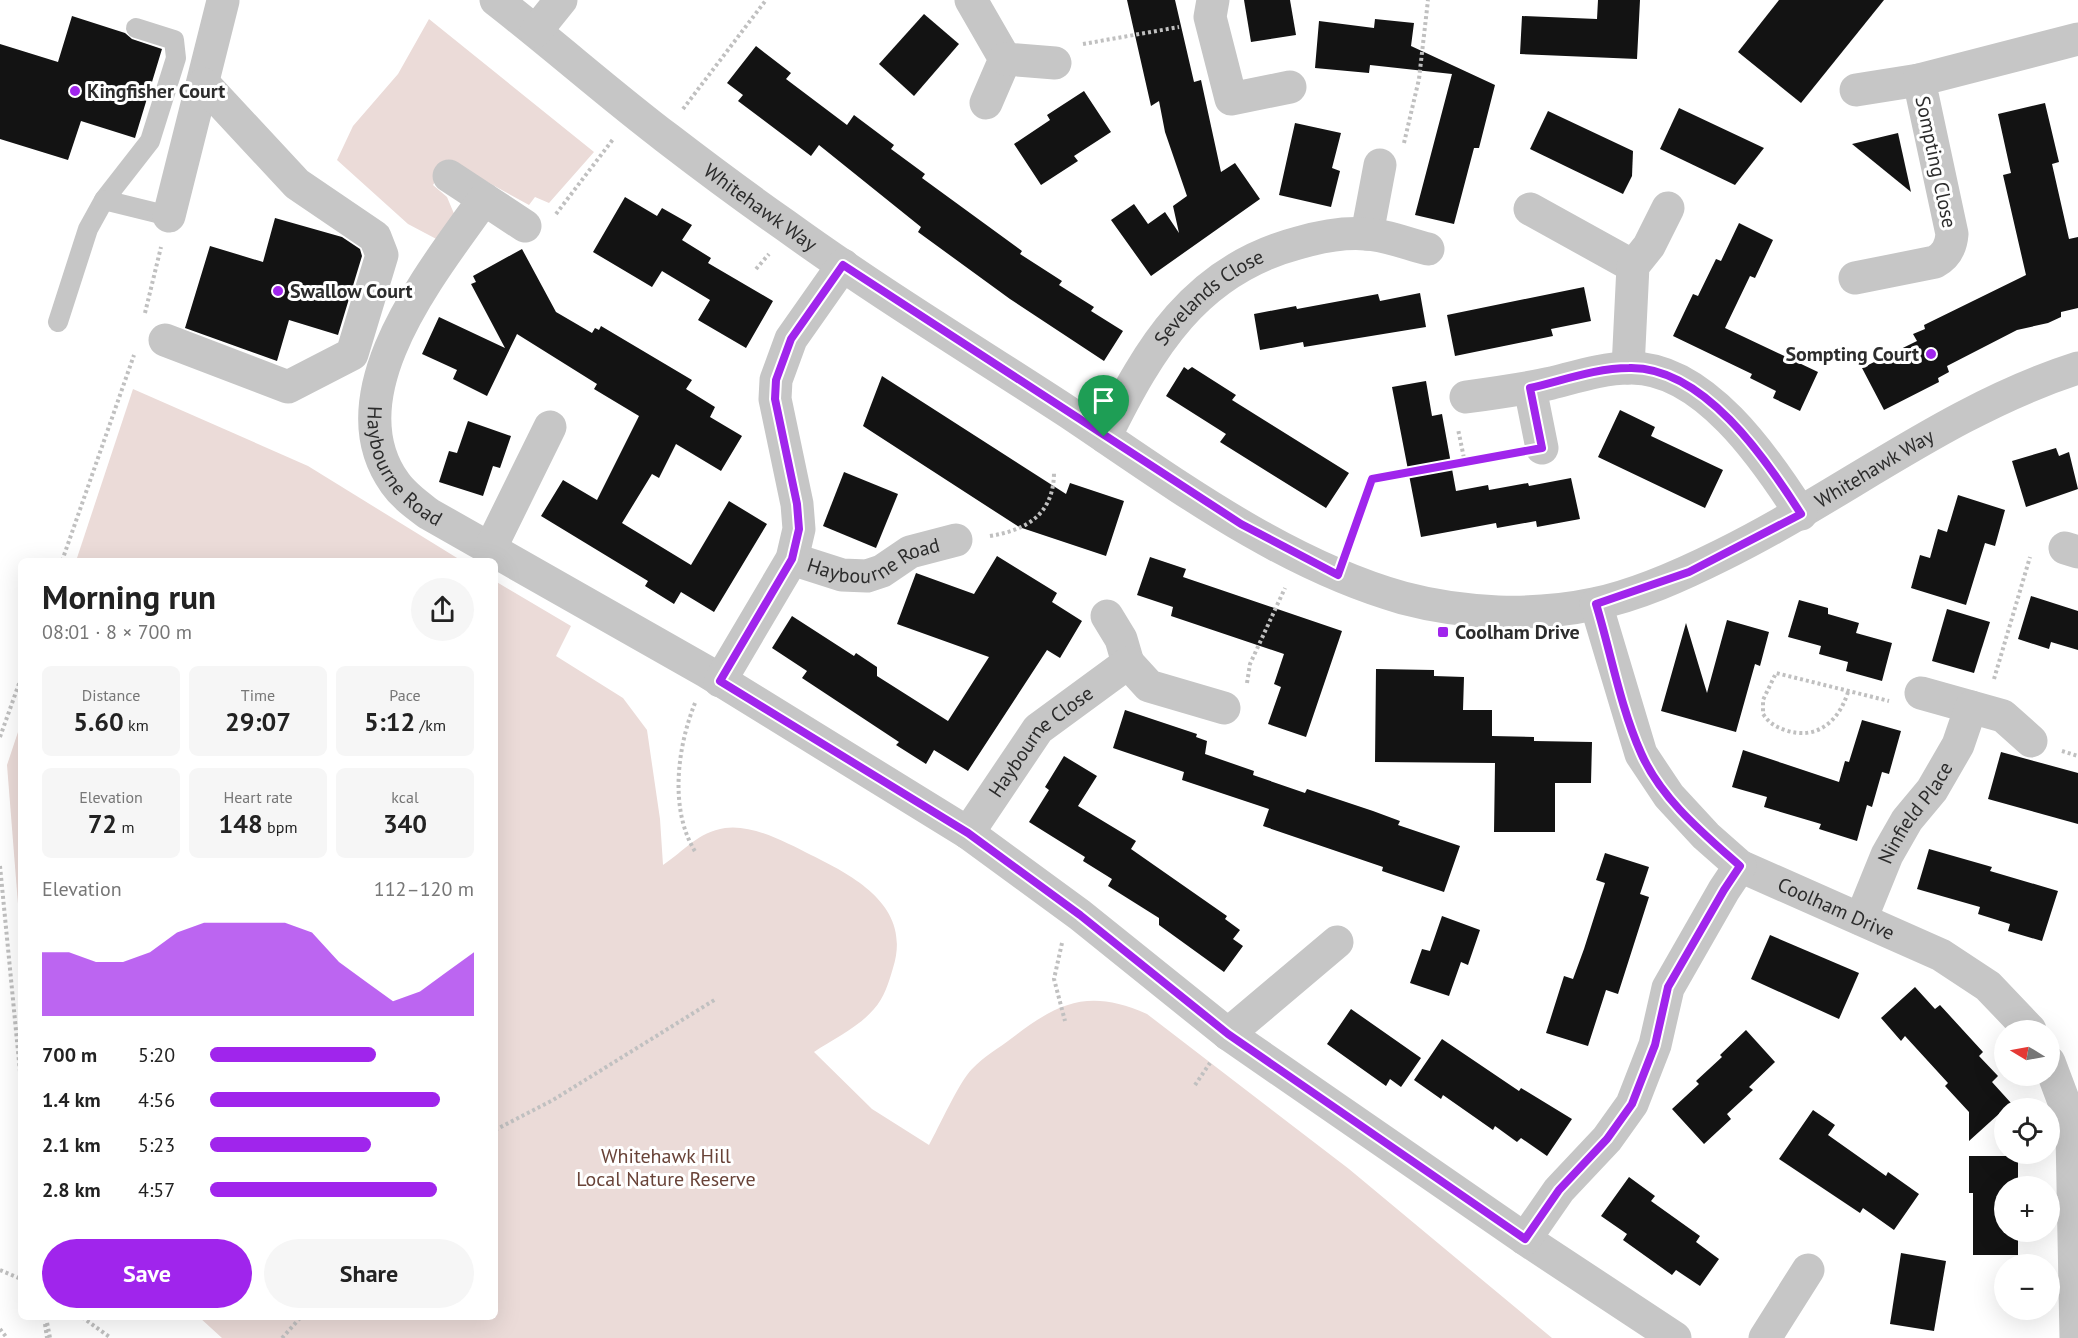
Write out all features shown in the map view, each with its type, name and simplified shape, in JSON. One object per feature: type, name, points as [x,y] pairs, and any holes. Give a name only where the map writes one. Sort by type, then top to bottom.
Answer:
[{"type":"street","points":[[169,216],[224,0]]},
{"type":"street","name":"Whitehawk Way","points":[[496,0],[663,135],[843,265],[1104,437],[1241,524],[1293,553],[1338,575],[1407,599],[1457,608],[1549,612],[1596,604],[1689,572],[1801,514],[1957,421],[2012,393],[2078,368]]},
{"type":"street","points":[[536,31],[561,0]]},
{"type":"street","points":[[971,0],[1005,59]]},
{"type":"street","points":[[1211,9],[1231,99],[1290,87]]},
{"type":"street","name":"Sompting Close","points":[[1856,90],[1919,80],[2078,39]]},
{"type":"street","points":[[1005,59],[1054,63]]},
{"type":"street","points":[[986,102],[1005,59]]},
{"type":"street","name":"Sompting Close","points":[[1855,278],[1935,262],[1945,255],[1951,245],[1952,234],[1919,80]]},
{"type":"street","points":[[148,337],[288,387],[352,354],[382,255],[375,237],[297,184],[204,84]]},
{"type":"street","points":[[1367,234],[1380,165]]},
{"type":"street","points":[[449,176],[525,226]]},
{"type":"street","name":"Haybourne Road","points":[[484,199],[414,297],[396,332],[378,395],[375,433],[378,450],[394,482],[405,495],[429,514],[491,547],[713,677],[968,833],[1080,915],[1228,1034],[1525,1239],[1675,1338]]},
{"type":"street","points":[[1530,208],[1633,266]]},
{"type":"street","points":[[1628,368],[1633,266],[1649,246],[1668,208]]},
{"type":"street","name":"Sevelands Close","points":[[1104,437],[1136,376],[1161,338],[1178,317],[1221,278],[1275,249],[1321,237],[1367,234],[1428,249]]},
{"type":"street","name":"Haybourne Road","points":[[713,677],[792,559],[799,529],[797,504],[775,399],[776,380],[791,339],[843,265]]},
{"type":"street","points":[[1466,397],[1530,388],[1628,368],[1672,378],[1709,401],[1746,437],[1801,514]]},
{"type":"street","points":[[1530,388],[1542,448]]},
{"type":"street","points":[[491,547],[550,427]]},
{"type":"street","name":"Haybourne Road","points":[[792,559],[842,575],[867,576],[882,571],[910,552],[956,540]]},
{"type":"street","name":"Coolham Drive","points":[[1596,604],[1641,754],[1669,796],[1706,836],[1740,866],[1916,942],[1963,968],[1998,995],[2021,1020]]},
{"type":"street","points":[[1107,616],[1121,639],[1128,663],[1149,686],[1224,708]]},
{"type":"street","name":"Haybourne Close","points":[[968,833],[1038,729],[1128,663]]},
{"type":"street","points":[[1921,693],[2003,717],[2031,741]]},
{"type":"street","name":"Ninfield Place","points":[[1861,919],[1887,855],[1907,820],[1932,790],[1977,710]]},
{"type":"street","points":[[1525,1239],[1549,1203],[1607,1139],[1632,1104],[1655,1045],[1668,987],[1740,866]]},
{"type":"street","points":[[1228,1034],[1337,942]]},
{"type":"street","points":[[2058,1086],[2075,1134],[2076,1338]]},
{"type":"street","points":[[1765,1338],[1808,1270]]},
{"type":"lane","points":[[58,322],[88,229],[104,200],[150,141],[176,58],[174,40],[136,28]]},
{"type":"lane","points":[[104,200],[169,216]]},
{"type":"path","points":[[663,135],[766,0]]},
{"type":"path","points":[[1380,165],[1399,169],[1419,79],[1428,0]]},
{"type":"path","points":[[1054,63],[1061,47],[1179,27],[1211,9]]},
{"type":"path","points":[[525,226],[541,212],[554,217],[603,151],[636,113]]},
{"type":"path","points":[[63,558],[148,337],[169,216]]},
{"type":"path","points":[[1465,463],[1452,399],[1466,397]]},
{"type":"path","points":[[1338,575],[1372,479],[1542,448]]},
{"type":"path","points":[[956,540],[1013,532],[1027,526],[1047,502],[1054,483],[1054,472]]},
{"type":"path","points":[[1977,710],[2031,556],[2061,564],[2072,550]]},
{"type":"path","points":[[1224,708],[1238,713],[1250,664],[1284,594],[1293,553]]},
{"type":"path","points":[[1848,692],[1839,714],[1816,732],[1790,732],[1772,725],[1763,714],[1763,700],[1776,673],[1917,707],[1921,693]]},
{"type":"path","points":[[696,853],[690,843],[677,786],[683,732],[713,677]]},
{"type":"path","points":[[0,737],[18,686]]},
{"type":"path","points":[[0,866],[18,1051]]},
{"type":"path","points":[[1065,1021],[1054,979],[1062,942],[1080,915]]},
{"type":"path","points":[[498,1128],[553,1100],[716,999]]},
{"type":"path","points":[[0,1270],[18,1278]]},
{"type":"path","points":[[45,1320],[48,1338]]},
{"type":"path","points":[[86,1320],[111,1338]]},
{"type":"path","points":[[282,1338],[298,1320]]},
{"type":"path","points":[[0,1329],[8,1338]]},
{"type":"green space","points":[[429,19],[594,152],[549,203],[535,197],[529,205],[449,161],[433,185],[447,197],[455,216],[442,242],[408,224],[337,160],[353,126],[398,74]]},
{"type":"green space","points":[[133,389],[308,466],[457,558],[77,558]]},
{"type":"green space","name":"Whitehawk Hill Local Nature Reserve","points":[[498,583],[571,626],[556,656],[623,698],[647,730],[660,819],[663,865],[692,843],[715,830],[747,829],[781,840],[846,874],[863,885],[888,912],[895,928],[897,947],[888,984],[878,1005],[861,1021],[814,1052],[872,1109],[929,1145],[955,1094],[972,1069],[1029,1025],[1045,1015],[1076,1003],[1109,1002],[1127,1006],[1147,1014],[1349,1169],[1552,1338],[222,1338],[202,1320],[498,1320]]},
{"type":"green space","points":[[18,732],[18,904],[7,765]]},
{"type":"building","points":[[1127,0],[1175,0],[1194,82],[1201,80],[1221,172],[1235,163],[1260,199],[1151,276],[1111,220],[1134,204],[1148,224],[1165,212],[1179,233],[1173,206],[1187,196],[1165,132],[1159,101],[1151,106]]},
{"type":"building","points":[[1244,0],[1290,0],[1296,35],[1251,42]]},
{"type":"building","points":[[1598,0],[1640,0],[1637,59],[1520,54],[1522,16],[1597,19]]},
{"type":"building","points":[[1779,0],[1884,0],[1801,103],[1738,52]]},
{"type":"building","points":[[924,14],[959,44],[914,96],[879,64]]},
{"type":"building","name":"Kingfisher Court","points":[[72,16],[125,33],[132,39],[162,49],[135,138],[81,121],[68,160],[0,139],[0,44],[58,62]]},
{"type":"building","points":[[1375,19],[1414,23],[1411,46],[1495,85],[1479,148],[1474,148],[1454,224],[1415,215],[1452,74],[1370,65],[1369,73],[1315,68],[1319,21],[1374,28]]},
{"type":"building","points":[[756,46],[791,73],[786,79],[847,125],[854,115],[894,145],[891,149],[925,174],[922,178],[1022,251],[1020,254],[1062,281],[1059,285],[1094,307],[1091,311],[1123,331],[1104,361],[1010,299],[918,232],[921,227],[819,145],[811,156],[738,101],[743,95],[727,83]]},
{"type":"building","points":[[1084,91],[1111,132],[1074,156],[1078,161],[1041,185],[1014,144],[1050,120],[1047,115]]},
{"type":"building","points":[[2045,103],[2059,162],[2052,164],[2069,239],[2078,237],[2078,308],[2061,312],[2061,317],[2048,323],[2017,330],[1947,366],[1949,372],[1938,378],[1939,382],[1884,410],[1862,368],[1917,341],[1913,334],[1925,329],[1924,325],[2026,275],[2003,175],[2011,173],[1998,114]]},
{"type":"building","points":[[1679,108],[1764,148],[1735,185],[1660,149]]},
{"type":"building","points":[[1548,111],[1633,151],[1632,176],[1623,194],[1530,149]]},
{"type":"building","points":[[1295,123],[1341,133],[1332,168],[1340,171],[1331,207],[1279,195]]},
{"type":"building","points":[[1898,133],[1911,192],[1852,144]]},
{"type":"building","points":[[625,197],[657,216],[662,208],[692,225],[682,240],[711,258],[708,263],[773,301],[746,348],[698,320],[710,300],[662,271],[652,287],[593,252]]},
{"type":"building","name":"Swallow Court","points":[[275,218],[342,237],[360,249],[362,256],[338,335],[289,320],[277,361],[185,328],[210,246],[263,262]]},
{"type":"building","points":[[1739,223],[1773,240],[1755,278],[1750,276],[1725,328],[1818,372],[1800,411],[1773,398],[1776,391],[1750,378],[1752,374],[1673,336],[1693,294],[1698,296],[1716,259],[1721,261]]},
{"type":"building","points":[[522,249],[556,312],[592,333],[595,328],[599,330],[601,326],[692,380],[686,389],[715,407],[710,417],[742,436],[721,471],[676,444],[659,478],[652,474],[622,523],[691,565],[729,501],[767,524],[714,612],[681,592],[674,604],[645,586],[648,581],[541,516],[563,480],[597,500],[639,416],[594,389],[597,384],[517,334],[487,396],[453,379],[457,370],[422,354],[439,317],[505,348],[471,284],[476,282],[473,276]]},
{"type":"building","points":[[1584,287],[1591,321],[1551,329],[1553,336],[1455,356],[1447,315]]},
{"type":"building","points":[[1420,293],[1426,327],[1304,347],[1303,342],[1260,350],[1254,314],[1296,306],[1297,309],[1378,294],[1380,301]]},
{"type":"building","points":[[1184,367],[1188,370],[1192,367],[1236,395],[1232,400],[1349,473],[1326,508],[1220,442],[1226,434],[1166,396]]},
{"type":"building","points":[[882,376],[1066,494],[1070,483],[1124,501],[1106,556],[1019,527],[863,426]]},
{"type":"building","points":[[1426,381],[1432,416],[1442,414],[1456,491],[1488,485],[1489,490],[1528,483],[1529,486],[1571,478],[1580,519],[1537,527],[1536,521],[1497,528],[1496,523],[1421,537],[1392,387]]},
{"type":"building","points":[[1620,410],[1655,427],[1651,436],[1723,470],[1705,508],[1598,457]]},
{"type":"building","points":[[468,421],[511,436],[500,468],[493,466],[483,496],[439,482],[449,451],[457,453]]},
{"type":"building","points":[[2056,448],[2059,456],[2069,452],[2078,489],[2026,507],[2012,461]]},
{"type":"building","points":[[844,472],[898,494],[876,548],[823,526]]},
{"type":"building","points":[[1958,495],[2005,510],[1995,546],[1985,543],[1966,605],[1911,588],[1920,555],[1930,558],[1938,529],[1947,532]]},
{"type":"building","points":[[997,556],[1057,593],[1052,602],[1082,621],[1060,658],[1047,650],[968,771],[934,750],[926,764],[896,745],[899,742],[802,678],[807,671],[772,648],[792,616],[854,656],[856,653],[877,667],[877,676],[948,721],[989,657],[897,624],[916,573],[974,594]]},
{"type":"building","points":[[1150,557],[1186,569],[1183,577],[1342,631],[1306,737],[1268,724],[1281,687],[1274,684],[1284,654],[1171,616],[1173,607],[1137,595]]},
{"type":"building","points":[[2031,596],[2078,611],[2078,650],[2051,642],[2049,649],[2018,639]]},
{"type":"building","points":[[1799,600],[1828,608],[1828,614],[1859,623],[1856,633],[1892,643],[1882,681],[1846,671],[1848,662],[1819,654],[1821,646],[1788,637]]},
{"type":"building","points":[[1947,609],[1990,622],[1974,673],[1932,661]]},
{"type":"building","points":[[1727,620],[1769,632],[1760,666],[1755,664],[1736,732],[1661,711],[1686,623],[1707,693]]},
{"type":"building","points":[[1376,669],[1434,670],[1434,676],[1464,677],[1463,710],[1492,710],[1492,736],[1534,737],[1534,741],[1592,742],[1591,783],[1555,783],[1555,832],[1494,832],[1495,763],[1375,762]]},
{"type":"building","points":[[1125,710],[1197,734],[1196,737],[1207,741],[1205,754],[1254,771],[1253,775],[1305,793],[1307,789],[1373,811],[1400,821],[1398,825],[1460,846],[1444,892],[1382,871],[1383,867],[1263,826],[1269,809],[1182,780],[1184,772],[1113,748]]},
{"type":"building","points":[[1862,720],[1901,731],[1889,774],[1882,772],[1872,807],[1867,805],[1857,841],[1819,829],[1821,824],[1764,807],[1767,797],[1732,787],[1743,750],[1839,782],[1845,761],[1849,762]]},
{"type":"building","points":[[2001,752],[2078,773],[2078,824],[1988,799]]},
{"type":"building","points":[[1064,756],[1097,776],[1078,806],[1136,841],[1131,849],[1227,916],[1225,919],[1240,930],[1233,939],[1243,946],[1224,972],[1159,925],[1159,918],[1108,886],[1112,879],[1083,861],[1085,857],[1029,822],[1049,790],[1045,787]]},
{"type":"building","points":[[1929,849],[1992,867],[1990,871],[2058,891],[2042,941],[2008,931],[2010,924],[1978,914],[1980,907],[1917,889]]},
{"type":"building","points":[[1605,853],[1649,867],[1640,894],[1649,897],[1618,994],[1606,990],[1588,1046],[1546,1033],[1564,976],[1573,979],[1584,949],[1605,883],[1596,880]]},
{"type":"building","points":[[1442,916],[1480,930],[1468,965],[1461,962],[1449,996],[1410,983],[1422,949],[1430,951]]},
{"type":"building","points":[[1770,935],[1859,973],[1839,1019],[1751,979]]},
{"type":"building","points":[[1915,987],[1935,1009],[1940,1005],[1983,1052],[1979,1056],[1994,1072],[1992,1082],[1994,1086],[2006,1098],[1994,1098],[1994,1118],[1969,1141],[1969,1112],[1945,1086],[1948,1083],[1905,1036],[1901,1041],[1881,1018]]},
{"type":"building","points":[[1351,1009],[1421,1058],[1401,1087],[1390,1079],[1386,1086],[1327,1044]]},
{"type":"building","points":[[1746,1030],[1775,1062],[1749,1087],[1753,1090],[1727,1114],[1731,1119],[1704,1144],[1672,1109],[1699,1084],[1696,1081]]},
{"type":"building","points":[[1442,1039],[1519,1091],[1521,1088],[1572,1119],[1547,1156],[1521,1138],[1517,1142],[1495,1126],[1493,1130],[1443,1095],[1441,1099],[1414,1080]]},
{"type":"building","points":[[1813,1110],[1835,1125],[1828,1135],[1886,1176],[1888,1172],[1919,1194],[1894,1230],[1863,1208],[1860,1213],[1779,1159]]},
{"type":"building","points":[[1969,1156],[1994,1156],[1994,1164],[2018,1164],[2018,1176],[1994,1176],[1994,1242],[2018,1242],[2018,1254],[1973,1255],[1973,1193],[1969,1193]]},
{"type":"building","points":[[1629,1177],[1655,1196],[1651,1201],[1700,1236],[1696,1242],[1719,1259],[1700,1286],[1676,1270],[1672,1275],[1623,1240],[1627,1234],[1601,1216]]},
{"type":"building","points":[[1901,1253],[1946,1261],[1934,1331],[1890,1324]]},
{"type":"place","name":"Kingfisher Court","points":[[75,91]]},
{"type":"place","name":"Swallow Court","points":[[278,291]]},
{"type":"place","name":"Sompting Court","points":[[1931,354]]},
{"type":"place","name":"Coolham Drive","points":[[1443,632]]},
{"type":"route","points":[[843,265],[1104,437],[1241,524],[1338,575],[1372,479],[1542,448],[1530,388],[1628,368],[1642,369],[1672,378],[1709,401],[1731,420],[1760,454],[1801,514],[1689,572],[1596,604],[1616,679],[1641,754],[1669,796],[1706,836],[1740,866],[1668,987],[1655,1045],[1632,1104],[1607,1139],[1559,1190],[1525,1239],[1228,1034],[1080,915],[968,833],[720,681],[792,559],[799,529],[797,504],[795,485],[775,399],[776,380],[791,339],[843,265]]}]
